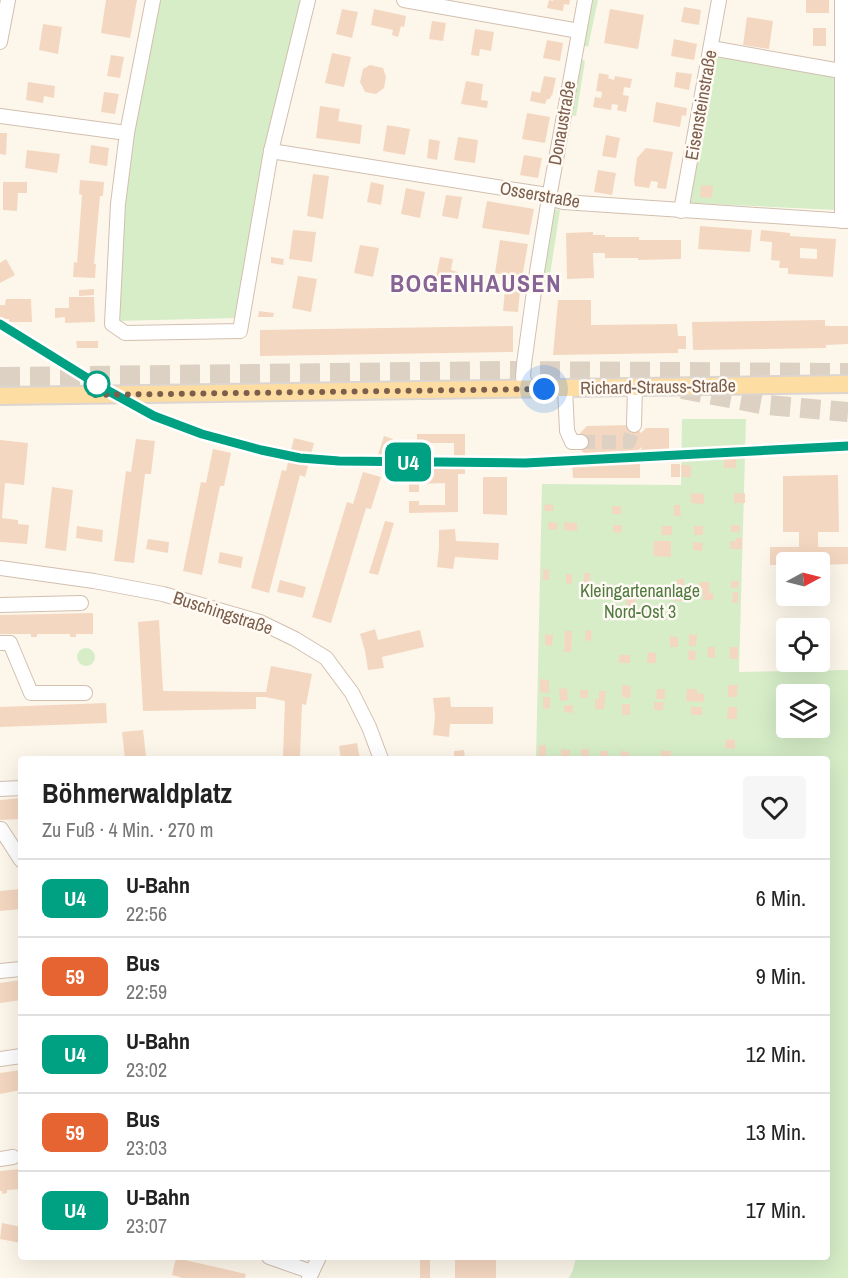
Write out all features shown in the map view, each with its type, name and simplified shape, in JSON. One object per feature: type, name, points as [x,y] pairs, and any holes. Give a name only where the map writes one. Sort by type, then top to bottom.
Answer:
[{"type":"main road","name":"Richard-Strauss-Straße","points":[[0,396],[848,384]]},
{"type":"street","points":[[0,42],[8,0]]},
{"type":"street","points":[[153,0],[127,132],[118,204],[112,324],[125,333],[240,331],[271,151],[308,0]]},
{"type":"street","points":[[404,0],[579,31]]},
{"type":"street","name":"Donaustraße","points":[[527,389],[523,377],[524,364],[549,198],[585,0]]},
{"type":"street","name":"Eisensteinstraße","points":[[681,211],[719,0]]},
{"type":"street","points":[[842,0],[841,70],[845,221]]},
{"type":"street","points":[[711,48],[841,70]]},
{"type":"street","points":[[0,116],[127,132]]},
{"type":"street","name":"Osserstraße","points":[[271,151],[541,194],[564,202],[845,221]]},
{"type":"street","points":[[634,425],[635,387]]},
{"type":"street","points":[[565,388],[567,431],[572,442],[580,442]]},
{"type":"street","name":"Buschingstraße","points":[[0,568],[94,580],[163,594],[260,622],[295,639],[326,658],[352,693],[380,756]]},
{"type":"street","points":[[0,605],[81,603]]},
{"type":"street","points":[[0,643],[10,643],[31,693],[85,693]]},
{"type":"street","points":[[0,789],[18,788]]},
{"type":"street","points":[[0,829],[18,855]]},
{"type":"street","points":[[0,971],[18,969]]},
{"type":"street","points":[[0,1059],[18,1056]]},
{"type":"street","points":[[276,1260],[311,1275],[318,1260]]},
{"type":"green space","points":[[159,0],[304,0],[238,318],[115,321],[120,211],[131,132]]},
{"type":"green space","points":[[593,0],[598,0],[588,47],[583,45]]},
{"type":"green space","points":[[717,55],[835,75],[836,210],[689,203]]},
{"type":"green space","points":[[580,59],[585,61],[576,116],[570,115]]},
{"type":"green space","points":[[552,209],[560,210],[547,294],[541,293]]},
{"type":"green space","name":"Kleingartenanlage Nord-Ost 3","points":[[682,419],[746,419],[739,672],[848,670],[848,1278],[569,1278],[575,1260],[830,1260],[830,756],[536,756],[542,484],[681,485]]},
{"type":"green space","points":[[86,648],[93,650],[95,657],[93,664],[86,666],[79,664],[77,657],[79,650]]},
{"type":"building","points":[[106,0],[137,0],[130,38],[101,33]]},
{"type":"building","points":[[549,0],[570,0],[569,5],[564,4],[563,11],[547,8]]},
{"type":"building","points":[[806,0],[829,0],[829,13],[806,13]]},
{"type":"building","points":[[684,7],[701,10],[699,25],[681,22]]},
{"type":"building","points":[[342,9],[358,12],[352,38],[336,34]]},
{"type":"building","points":[[374,9],[406,16],[404,27],[401,26],[398,37],[392,35],[393,30],[371,25]]},
{"type":"building","points":[[610,9],[644,15],[638,49],[604,43]]},
{"type":"building","points":[[747,17],[773,21],[769,49],[743,45]]},
{"type":"building","points":[[432,21],[446,23],[443,41],[429,39]]},
{"type":"building","points":[[43,24],[62,27],[58,54],[39,50]]},
{"type":"building","points":[[813,28],[826,28],[826,46],[813,46]]},
{"type":"building","points":[[475,29],[494,32],[491,51],[480,49],[479,56],[471,55]]},
{"type":"building","points":[[674,39],[697,44],[694,60],[671,56]]},
{"type":"building","points":[[547,40],[563,43],[560,61],[543,58]]},
{"type":"building","points":[[332,53],[351,57],[344,87],[325,83]]},
{"type":"building","points":[[111,55],[124,57],[120,78],[107,76]]},
{"type":"building","points":[[370,65],[383,68],[386,77],[384,88],[376,94],[365,92],[360,82],[363,69]]},
{"type":"building","points":[[676,72],[692,74],[689,90],[674,87]]},
{"type":"building","points":[[599,73],[609,75],[608,78],[614,80],[615,76],[632,79],[630,88],[624,87],[623,95],[629,96],[626,112],[617,110],[618,105],[612,104],[611,110],[593,107],[595,97],[601,98],[602,92],[596,91]]},
{"type":"building","points":[[544,76],[556,78],[552,96],[545,104],[530,101],[532,91],[540,93]]},
{"type":"building","points":[[466,81],[483,84],[481,100],[488,101],[487,108],[461,104]]},
{"type":"building","points":[[28,82],[55,86],[54,98],[44,96],[43,103],[26,100]]},
{"type":"building","points":[[104,92],[119,94],[115,114],[101,112]]},
{"type":"building","points":[[656,102],[687,108],[686,116],[682,115],[680,127],[653,122]]},
{"type":"building","points":[[320,106],[340,109],[338,121],[362,125],[360,144],[316,138]]},
{"type":"building","points":[[527,113],[550,117],[545,143],[522,139]]},
{"type":"building","points":[[387,125],[410,129],[405,155],[383,151]]},
{"type":"building","points":[[0,133],[7,133],[6,155],[0,154]]},
{"type":"building","points":[[606,135],[620,138],[616,158],[602,156]]},
{"type":"building","points":[[458,137],[478,140],[475,163],[454,160]]},
{"type":"building","points":[[429,139],[440,141],[437,160],[427,158]]},
{"type":"building","points":[[91,145],[109,148],[107,166],[89,163]]},
{"type":"building","points":[[646,148],[673,152],[666,189],[657,188],[658,182],[651,181],[649,188],[635,186],[637,158]]},
{"type":"building","points":[[27,150],[60,154],[57,173],[25,168]]},
{"type":"building","points":[[524,155],[542,158],[538,178],[520,175]]},
{"type":"building","points":[[598,170],[616,173],[612,195],[594,192]]},
{"type":"building","points":[[313,174],[329,176],[323,219],[307,216]]},
{"type":"building","points":[[80,180],[104,182],[103,196],[100,196],[94,264],[96,264],[95,278],[73,277],[74,262],[77,263],[82,195],[79,194]]},
{"type":"building","points":[[3,182],[27,182],[27,193],[18,193],[17,211],[3,210]]},
{"type":"building","points":[[371,182],[384,185],[381,205],[367,202]]},
{"type":"building","points":[[701,185],[713,186],[712,198],[700,197]]},
{"type":"building","points":[[406,188],[425,192],[420,218],[401,214]]},
{"type":"building","points":[[446,195],[462,197],[458,219],[442,216]]},
{"type":"building","points":[[487,201],[534,209],[529,235],[482,228]]},
{"type":"building","points":[[700,226],[752,230],[750,252],[698,249]]},
{"type":"building","points":[[293,230],[316,232],[312,262],[289,259]]},
{"type":"building","points":[[761,230],[790,233],[790,236],[836,239],[833,277],[788,274],[788,268],[779,268],[780,261],[771,260],[772,242],[760,241]],"holes":[[[800,248],[817,249],[817,259],[800,258]]]},
{"type":"building","points":[[593,232],[593,235],[605,235],[605,237],[681,240],[681,259],[605,258],[605,253],[593,253],[594,278],[567,279],[566,233]]},
{"type":"building","points":[[500,240],[528,244],[522,278],[495,273]]},
{"type":"building","points":[[360,245],[379,248],[373,277],[354,273]]},
{"type":"building","points":[[271,257],[284,259],[283,265],[271,263]]},
{"type":"building","points":[[440,257],[453,259],[451,270],[458,272],[457,281],[436,277]]},
{"type":"building","points":[[6,259],[15,275],[0,283],[0,263]]},
{"type":"building","points":[[298,276],[317,279],[311,312],[292,308]]},
{"type":"building","points":[[94,289],[94,295],[79,296],[79,290]]},
{"type":"building","points":[[505,290],[520,292],[518,312],[503,311]]},
{"type":"building","points":[[69,297],[94,297],[95,322],[65,323],[65,317],[55,318],[55,308],[69,308]]},
{"type":"building","points":[[6,299],[31,299],[32,322],[9,322],[9,319],[0,319],[0,305],[5,305]]},
{"type":"building","points":[[558,300],[591,300],[591,325],[677,324],[678,336],[686,336],[686,349],[678,349],[678,353],[553,355]]},
{"type":"building","points":[[259,311],[274,313],[273,317],[258,317]]},
{"type":"building","points":[[825,320],[825,326],[848,326],[848,344],[826,345],[826,348],[693,350],[692,322]]},
{"type":"building","points":[[513,326],[513,352],[260,356],[260,330]]},
{"type":"building","points":[[76,341],[98,341],[98,348],[77,348]]},
{"type":"building","points":[[634,425],[641,433],[646,428],[669,428],[669,457],[646,457],[642,454],[641,447],[635,455],[587,456],[581,450],[580,433],[587,426]]},
{"type":"building","points":[[417,434],[465,434],[465,474],[458,474],[458,512],[409,513],[409,501],[419,501],[419,505],[445,505],[445,483],[419,484],[419,492],[409,492],[409,474],[418,474],[417,460],[427,460],[427,465],[454,464],[454,443],[426,443],[426,452],[417,452]]},
{"type":"building","points":[[384,436],[393,439],[384,467],[375,464]]},
{"type":"building","points":[[294,438],[314,443],[305,477],[300,475],[269,593],[251,588],[282,470],[286,471]]},
{"type":"building","points":[[136,439],[155,441],[151,474],[145,474],[134,563],[114,561],[126,471],[131,472]]},
{"type":"building","points":[[0,440],[28,443],[24,485],[5,483],[2,518],[18,520],[18,524],[29,525],[27,544],[0,542]]},
{"type":"building","points":[[213,449],[231,453],[224,486],[220,486],[202,575],[183,571],[201,482],[206,483]]},
{"type":"building","points":[[724,458],[736,458],[736,468],[724,468]]},
{"type":"building","points":[[640,462],[640,478],[573,478],[572,463]]},
{"type":"building","points":[[671,464],[680,464],[680,477],[671,477]]},
{"type":"building","points":[[681,465],[691,465],[691,477],[682,477]]},
{"type":"building","points":[[363,472],[381,477],[371,509],[366,508],[331,623],[312,617],[347,502],[353,504]]},
{"type":"building","points":[[838,475],[839,532],[818,532],[818,547],[848,547],[848,564],[830,565],[830,552],[776,552],[776,565],[770,565],[770,547],[799,547],[799,532],[783,532],[783,476]]},
{"type":"building","points":[[483,477],[507,477],[507,515],[483,514]]},
{"type":"building","points":[[52,487],[73,490],[66,551],[45,548]]},
{"type":"building","points":[[691,493],[704,494],[704,504],[691,503]]},
{"type":"building","points":[[734,493],[745,493],[745,503],[734,503]]},
{"type":"building","points":[[545,504],[554,505],[553,511],[544,511]]},
{"type":"building","points":[[674,505],[680,505],[681,516],[674,516]]},
{"type":"building","points":[[612,506],[621,506],[621,514],[612,514]]},
{"type":"building","points":[[385,521],[394,523],[378,575],[369,573]]},
{"type":"building","points":[[548,522],[558,523],[557,530],[548,529]]},
{"type":"building","points":[[564,522],[577,523],[577,531],[564,530]]},
{"type":"building","points":[[613,525],[622,525],[621,533],[613,532]]},
{"type":"building","points":[[731,525],[740,525],[740,532],[731,532]]},
{"type":"building","points":[[77,526],[103,530],[102,542],[76,538]]},
{"type":"building","points":[[662,526],[672,526],[672,535],[661,535]]},
{"type":"building","points":[[694,526],[703,526],[703,535],[694,535]]},
{"type":"building","points":[[455,529],[456,541],[499,543],[498,560],[455,557],[453,569],[437,567],[439,530]]},
{"type":"building","points":[[736,538],[742,538],[742,549],[730,549],[730,541],[736,541]]},
{"type":"building","points":[[148,539],[169,542],[168,553],[146,549]]},
{"type":"building","points":[[654,541],[671,541],[671,557],[653,556]]},
{"type":"building","points":[[693,542],[703,543],[702,551],[693,550]]},
{"type":"building","points":[[220,552],[243,557],[241,568],[218,563]]},
{"type":"building","points":[[543,569],[549,570],[549,580],[543,580]]},
{"type":"building","points":[[584,573],[590,573],[590,584],[584,584]]},
{"type":"building","points":[[566,574],[572,574],[572,584],[566,583]]},
{"type":"building","points":[[677,579],[684,579],[684,588],[677,588]]},
{"type":"building","points":[[280,580],[306,587],[303,598],[277,592]]},
{"type":"building","points":[[731,581],[739,581],[738,588],[731,588]]},
{"type":"building","points":[[699,582],[710,582],[709,593],[714,593],[713,600],[703,600],[703,589],[699,588]]},
{"type":"building","points":[[586,587],[596,588],[596,595],[586,595]]},
{"type":"building","points":[[613,587],[623,587],[622,593],[613,593]]},
{"type":"building","points":[[627,592],[636,593],[635,608],[626,608]]},
{"type":"building","points":[[675,592],[685,592],[685,601],[674,601]]},
{"type":"building","points":[[733,592],[738,592],[738,603],[732,603]]},
{"type":"building","points":[[93,613],[93,634],[76,634],[76,637],[70,637],[70,634],[37,634],[37,637],[31,637],[31,634],[0,634],[0,615]]},
{"type":"building","points":[[159,620],[163,691],[266,692],[271,666],[312,674],[306,705],[302,704],[300,756],[283,756],[285,701],[256,697],[256,709],[143,711],[138,622]]},
{"type":"building","points":[[375,629],[378,640],[420,630],[424,647],[382,657],[384,668],[368,670],[360,634]]},
{"type":"building","points":[[586,630],[592,631],[591,641],[585,640]]},
{"type":"building","points":[[565,631],[572,631],[571,652],[564,652]]},
{"type":"building","points":[[545,634],[553,635],[552,646],[545,645]]},
{"type":"building","points":[[689,634],[697,635],[696,646],[689,646]]},
{"type":"building","points":[[670,636],[678,637],[678,647],[670,647]]},
{"type":"building","points":[[708,647],[715,647],[715,658],[707,657]]},
{"type":"building","points":[[730,647],[738,647],[738,659],[729,659]]},
{"type":"building","points":[[689,650],[696,651],[695,660],[688,660]]},
{"type":"building","points":[[648,652],[656,653],[656,663],[647,663]]},
{"type":"building","points":[[619,655],[630,655],[630,663],[619,663]]},
{"type":"building","points":[[540,679],[549,680],[549,693],[540,692]]},
{"type":"building","points":[[622,685],[631,686],[630,698],[622,697]]},
{"type":"building","points":[[728,685],[738,685],[737,697],[728,697]]},
{"type":"building","points":[[567,688],[568,700],[560,701],[559,689]]},
{"type":"building","points":[[657,689],[665,689],[665,699],[656,699]]},
{"type":"building","points":[[687,689],[697,689],[697,693],[704,694],[704,702],[686,701]]},
{"type":"building","points":[[580,690],[588,690],[587,698],[580,698]]},
{"type":"building","points":[[599,691],[606,691],[604,709],[595,709],[595,699],[599,699]]},
{"type":"building","points":[[450,697],[451,707],[493,707],[493,724],[450,724],[449,737],[433,735],[435,717],[433,698]]},
{"type":"building","points":[[543,697],[550,697],[550,709],[543,708]]},
{"type":"building","points":[[654,702],[664,702],[663,710],[654,710]]},
{"type":"building","points":[[106,703],[107,723],[0,727],[0,707]]},
{"type":"building","points":[[622,704],[630,704],[630,715],[622,715]]},
{"type":"building","points":[[564,705],[573,705],[573,713],[564,712]]},
{"type":"building","points":[[691,707],[702,707],[702,715],[691,715]]},
{"type":"building","points":[[728,707],[737,707],[737,719],[727,719]]},
{"type":"building","points":[[143,730],[146,756],[125,756],[122,732]]},
{"type":"building","points":[[726,739],[735,740],[735,749],[725,748]]},
{"type":"building","points":[[357,743],[359,756],[341,756],[339,746]]},
{"type":"building","points":[[539,745],[546,745],[546,755],[538,756]]},
{"type":"building","points":[[561,749],[570,750],[570,756],[561,756]]},
{"type":"building","points":[[581,749],[589,749],[589,756],[581,756]]},
{"type":"building","points":[[464,750],[465,756],[454,756],[454,751]]},
{"type":"building","points":[[600,751],[608,751],[608,756],[600,756]]},
{"type":"building","points":[[621,751],[629,752],[629,756],[620,756]]},
{"type":"building","points":[[661,751],[671,751],[671,756],[661,756]]},
{"type":"building","points":[[18,798],[18,819],[0,820],[0,800]]},
{"type":"building","points":[[18,889],[18,909],[0,911],[0,891]]},
{"type":"building","points":[[18,980],[18,1000],[0,1003],[0,983]]},
{"type":"building","points":[[18,1070],[18,1091],[0,1094],[0,1073]]},
{"type":"building","points":[[18,1169],[18,1189],[7,1190],[7,1193],[2,1194],[0,1171]]},
{"type":"building","points":[[2,1223],[18,1226],[18,1242],[0,1239]]},
{"type":"building","points":[[176,1260],[246,1274],[245,1278],[183,1278],[172,1275]]},
{"type":"building","points":[[420,1260],[430,1260],[430,1278],[420,1278]]},
{"type":"building","points":[[455,1260],[496,1260],[496,1278],[455,1278]]},
{"type":"tunnel","points":[[0,377],[504,371],[848,373]]},
{"type":"tunnel","points":[[682,389],[767,405],[848,412]]},
{"type":"tunnel","points":[[581,442],[629,442],[634,425]]},
{"type":"metro line","name":"U4","points":[[0,324],[59,362],[154,416],[202,434],[300,458],[339,461],[525,463],[848,446]]},
{"type":"district","name":"BOGENHAUSEN","points":[[476,284]]},
{"type":"route","points":[[97,384],[88,395],[544,389]]}]
